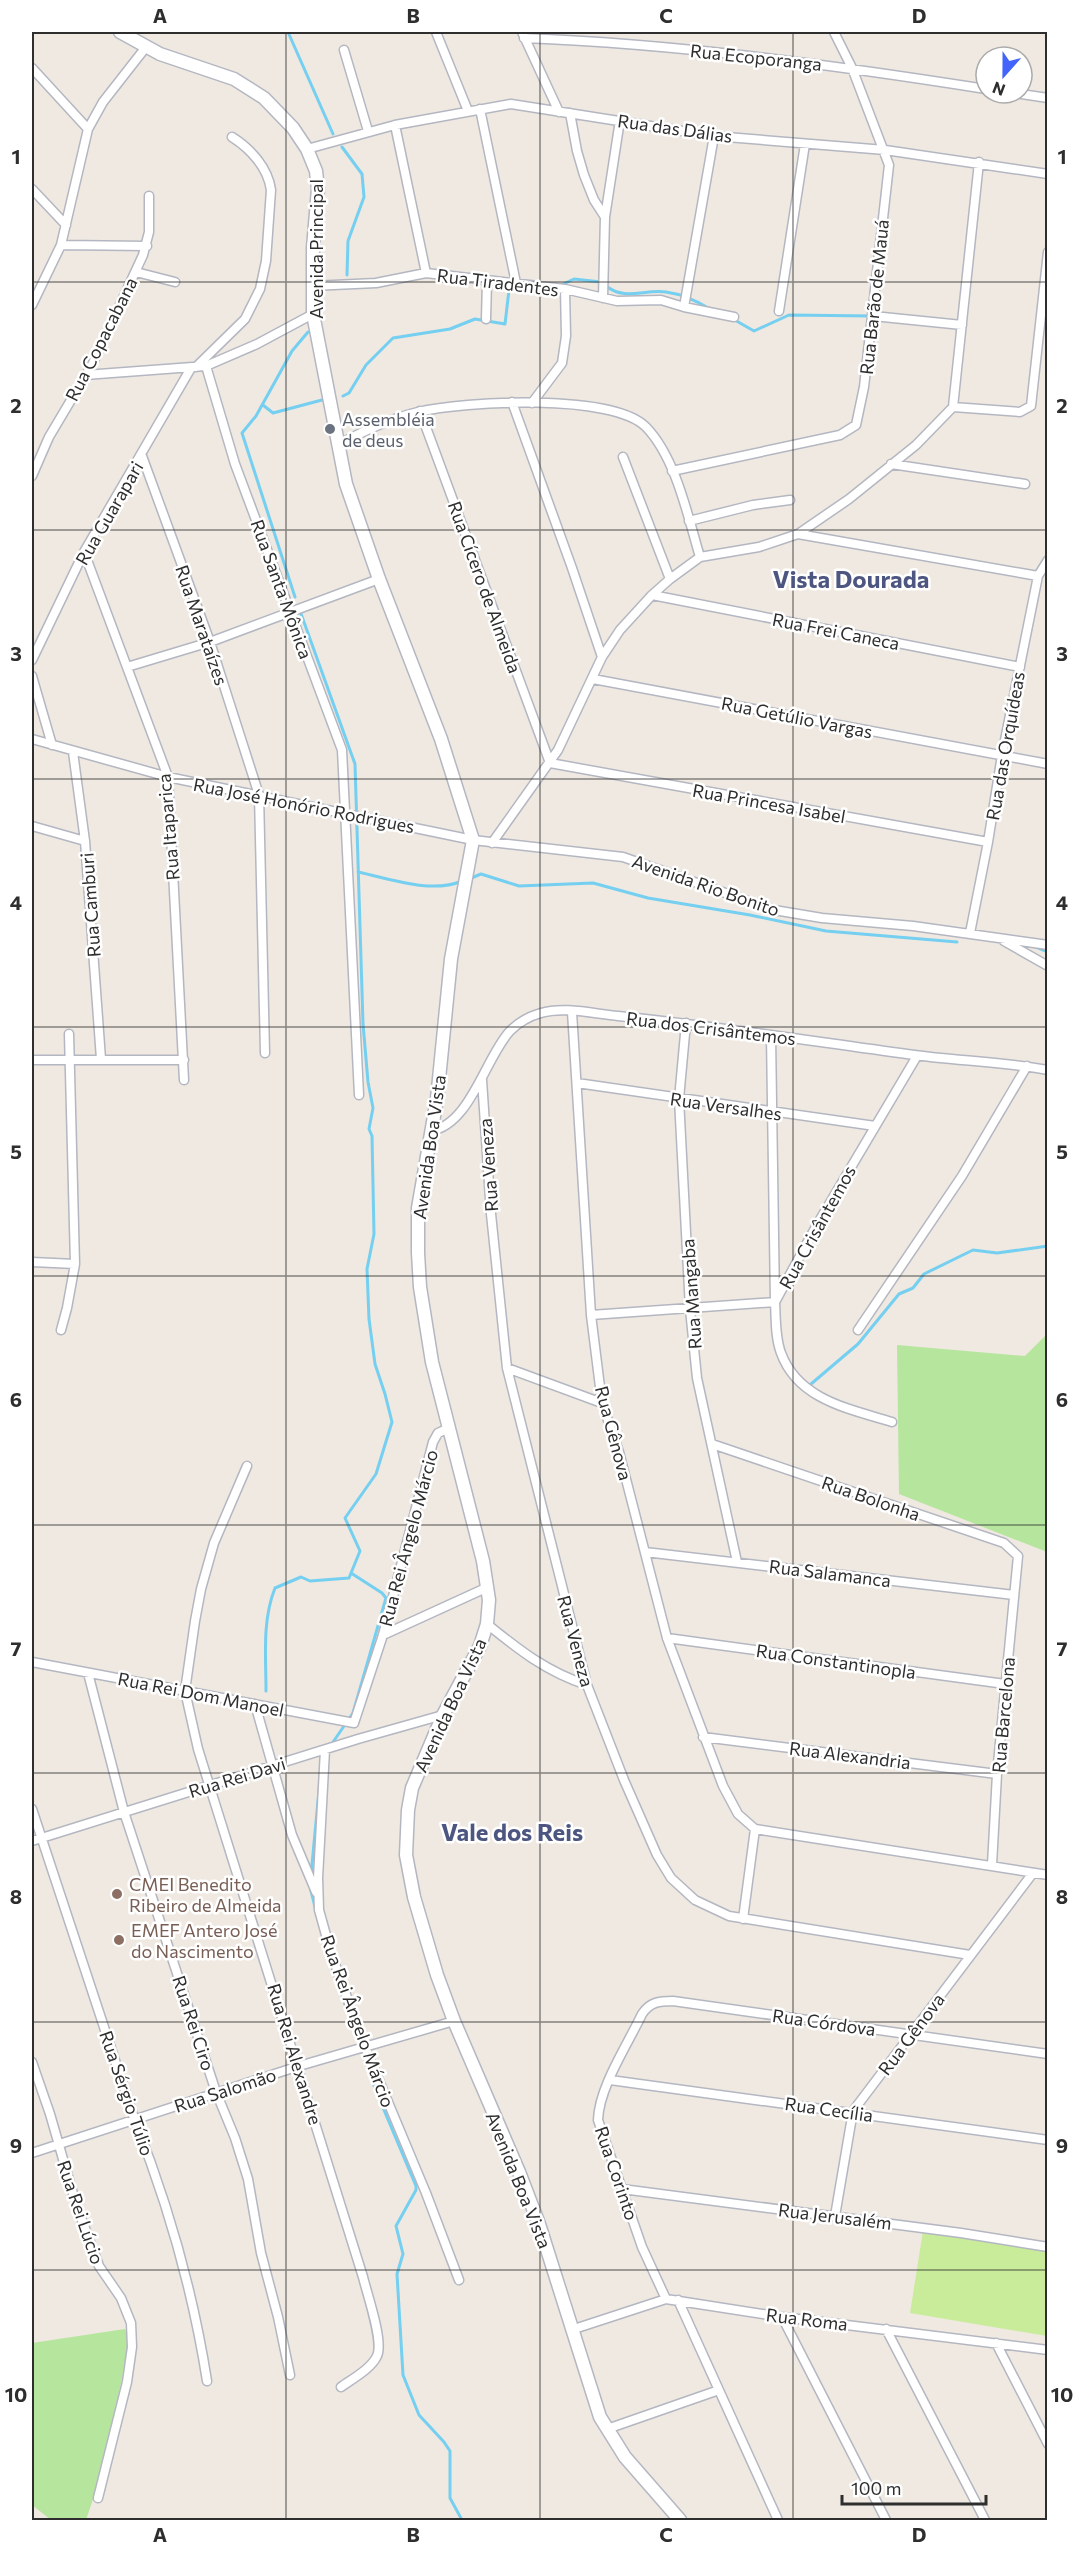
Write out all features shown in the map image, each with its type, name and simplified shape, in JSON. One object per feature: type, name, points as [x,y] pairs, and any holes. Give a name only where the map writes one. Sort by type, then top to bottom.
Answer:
[{"type":"street","name":"Avenida Principal","points":[[120,32],[146,47],[216,72],[248,87],[264,98],[286,120],[307,149],[316,171],[318,189],[312,286],[314,314],[346,484],[379,579],[441,739],[473,840]]},
{"type":"street","points":[[436,32],[468,111]]},
{"type":"street","name":"Rua Barão de Mauá","points":[[672,471],[840,435],[852,430],[858,419],[873,316],[889,165],[852,68],[834,32]]},
{"type":"street","points":[[523,35],[559,112]]},
{"type":"street","name":"Rua Ecoporanga","points":[[523,35],[601,41],[852,68],[974,87]]},
{"type":"street","points":[[32,304],[61,245],[88,129],[103,102],[146,47]]},
{"type":"street","points":[[344,50],[368,131]]},
{"type":"street","points":[[32,68],[88,129]]},
{"type":"street","name":"Rua das Dálias","points":[[307,149],[395,125],[511,104],[714,136],[885,150],[979,162],[1047,174]]},
{"type":"street","points":[[480,109],[516,283]]},
{"type":"street","points":[[570,113],[584,175],[594,200],[605,217]]},
{"type":"street","points":[[603,298],[605,217],[620,120]]},
{"type":"street","points":[[395,125],[426,273]]},
{"type":"street","points":[[684,307],[714,136]]},
{"type":"street","name":"Rua Guarapari","points":[[32,660],[84,552],[194,368],[245,319],[264,276],[272,190],[270,181],[249,150],[232,137]]},
{"type":"street","points":[[779,311],[805,144]]},
{"type":"street","points":[[492,843],[516,806],[550,763],[574,720],[602,657],[620,630],[652,595],[700,557],[759,547],[798,534],[849,499],[916,445],[953,407],[979,162]]},
{"type":"street","points":[[32,189],[66,225]]},
{"type":"street","name":"Rua Copacabana","points":[[32,476],[49,437],[85,375],[147,246],[149,196]]},
{"type":"street","points":[[61,245],[147,246]]},
{"type":"street","points":[[953,407],[1020,412],[1031,406],[1047,252]]},
{"type":"street","points":[[136,272],[175,282]]},
{"type":"street","name":"Rua Tiradentes","points":[[312,286],[376,283],[426,273],[565,289],[617,301],[661,300],[734,317]]},
{"type":"street","points":[[486,319],[487,281]]},
{"type":"street","points":[[532,403],[562,363],[566,336],[565,289]]},
{"type":"street","points":[[85,375],[206,366],[257,344],[314,314]]},
{"type":"street","points":[[873,316],[962,325]]},
{"type":"street","name":"Rua Santa Mônica","points":[[206,366],[235,464],[342,750],[359,1095]]},
{"type":"street","points":[[512,402],[602,657]]},
{"type":"street","points":[[338,445],[363,431],[420,411],[512,402],[600,408],[635,419],[651,433],[672,471],[700,557]]},
{"type":"street","name":"Rua Cícero de Almeida","points":[[420,411],[550,763]]},
{"type":"street","name":"Rua Marataízes","points":[[142,456],[210,642],[259,795],[265,1053]]},
{"type":"street","points":[[623,457],[670,579]]},
{"type":"street","points":[[891,464],[1025,484]]},
{"type":"street","points":[[689,522],[753,505],[790,500]]},
{"type":"street","points":[[798,534],[1038,576]]},
{"type":"street","name":"Rua Itaparica","points":[[84,552],[168,777],[184,1080]]},
{"type":"street","name":"Rua das Orquídeas","points":[[973,934],[1002,755],[1038,576],[1047,560]]},
{"type":"street","points":[[127,667],[210,642],[290,610],[379,579]]},
{"type":"street","name":"Rua Frei Caneca","points":[[652,595],[1020,667]]},
{"type":"street","points":[[32,676],[52,745]]},
{"type":"street","name":"Rua Getúlio Vargas","points":[[593,679],[1047,764]]},
{"type":"street","name":"Rua José Honório Rodrigues","points":[[32,740],[168,777],[473,840]]},
{"type":"street","name":"Rua Camburi","points":[[73,752],[85,841],[101,1059]]},
{"type":"street","name":"Rua Princesa Isabel","points":[[550,763],[988,842]]},
{"type":"street","points":[[32,825],[85,841]]},
{"type":"street","name":"Avenida Rio Bonito","points":[[473,840],[542,850],[582,851],[623,857],[774,910],[822,918],[999,937]]},
{"type":"street","name":"Avenida Boa Vista","points":[[473,840],[452,959],[437,1099],[418,1208],[418,1253],[420,1287],[432,1362],[447,1430],[488,1587],[487,1624],[480,1646],[443,1715],[410,1797],[406,1855],[425,1935],[454,2021],[539,2224],[600,2417],[625,2457],[680,2520]]},
{"type":"street","points":[[999,937],[1047,945]]},
{"type":"street","points":[[999,937],[1047,966]]},
{"type":"street","name":"Rua dos Crisântemos","points":[[430,1131],[445,1128],[482,1080],[503,1040],[519,1024],[543,1012],[572,1012],[686,1023],[917,1056],[1027,1066],[1047,1070]]},
{"type":"street","name":"Rua Gênova","points":[[572,1012],[591,1315],[602,1403],[619,1452],[667,1638],[703,1737],[731,1804],[754,1828]]},
{"type":"street","name":"Rua Mangaba","points":[[686,1023],[679,1099],[690,1310],[697,1378],[737,1562]]},
{"type":"street","points":[[61,1330],[75,1264],[69,1034]]},
{"type":"street","points":[[771,1036],[775,1302],[777,1336],[781,1353],[786,1366],[806,1388],[836,1405],[892,1422]]},
{"type":"street","name":"Rua Crisântemos","points":[[591,1315],[690,1310],[775,1302],[917,1056]]},
{"type":"street","points":[[32,1060],[184,1060]]},
{"type":"street","points":[[858,1330],[962,1176],[1027,1066]]},
{"type":"street","name":"Rua Veneza","points":[[482,1080],[491,1214],[507,1368],[587,1686],[657,1855],[671,1878],[685,1893],[702,1904],[729,1916],[970,1955]]},
{"type":"street","name":"Rua Versalhes","points":[[577,1083],[875,1126]]},
{"type":"street","points":[[32,1262],[75,1264]]},
{"type":"street","points":[[507,1368],[602,1403]]},
{"type":"street","name":"Rua Rei Ângelo Márcio","points":[[354,1723],[383,1635],[433,1442],[438,1433],[447,1430]]},
{"type":"street","name":"Rua Bolonha","points":[[712,1444],[1004,1543],[1018,1556],[1018,1566]]},
{"type":"street","name":"Rua Rei Alexandre","points":[[247,1466],[214,1543],[201,1589],[185,1691],[198,1749],[363,2277],[378,2341],[378,2353],[374,2361],[341,2387]]},
{"type":"street","name":"Rua Salamanca","points":[[645,1552],[1014,1595]]},
{"type":"street","name":"Rua Barcelona","points":[[992,1865],[1005,1684],[1018,1566]]},
{"type":"street","points":[[383,1635],[488,1587]]},
{"type":"street","points":[[487,1624],[540,1665],[587,1686]]},
{"type":"street","name":"Rua Constantinopla","points":[[667,1638],[1005,1684]]},
{"type":"street","name":"Rua Rei Dom Manoel","points":[[32,1662],[354,1723]]},
{"type":"street","name":"Rua Rei Ciro","points":[[88,1673],[124,1812],[216,2092],[235,2138],[248,2179],[261,2253],[290,2374]]},
{"type":"street","points":[[255,1704],[292,1835],[317,1894]]},
{"type":"street","name":"Rua Rei Davi","points":[[32,1841],[358,1739],[443,1715]]},
{"type":"street","points":[[354,1723],[358,1739]]},
{"type":"street","name":"Rua Alexandria","points":[[703,1737],[998,1774]]},
{"type":"street","name":"Rua Rei Ângelo Márcio","points":[[325,1750],[317,1894],[331,1953],[365,2047],[426,2193],[459,2280]]},
{"type":"street","name":"Rua Sérgio Túlio","points":[[32,1809],[135,2121],[152,2165],[194,2311],[207,2381]]},
{"type":"street","points":[[743,1919],[754,1828],[1047,1875]]},
{"type":"street","name":"Rua Gênova","points":[[835,2216],[853,2111],[1033,1873]]},
{"type":"street","name":"Rua Córdova","points":[[673,2001],[1047,2054]]},
{"type":"street","name":"Rua Corinto","points":[[666,2299],[642,2247],[598,2120],[602,2100],[610,2080],[644,2010],[653,2003],[673,2001]]},
{"type":"street","name":"Rua Salomão","points":[[32,2153],[298,2066],[454,2021]]},
{"type":"street","name":"Rua Rei Lúcio","points":[[32,2062],[99,2266],[121,2298],[131,2323],[132,2347],[127,2382],[98,2498]]},
{"type":"street","name":"Rua Cecília","points":[[610,2080],[853,2111],[1047,2140]]},
{"type":"street","name":"Rua Jerusalém","points":[[622,2189],[835,2216],[1047,2247]]},
{"type":"street","name":"Rua Roma","points":[[572,2330],[666,2299],[782,2317],[1047,2350]]},
{"type":"street","points":[[678,2300],[778,2520]]},
{"type":"street","points":[[782,2317],[886,2520]]},
{"type":"street","points":[[886,2329],[985,2520]]},
{"type":"street","points":[[996,2343],[1047,2444]]},
{"type":"street","points":[[607,2428],[719,2390]]},
{"type":"green space","points":[[1047,1334],[1047,1552],[899,1494],[897,1345],[1025,1356]]},
{"type":"green space","points":[[923,2231],[1047,2251],[1047,2336],[910,2313]]},
{"type":"green space","points":[[125,2329],[129,2340],[121,2383],[99,2481],[86,2520],[51,2520],[32,2505],[32,2343]]},
{"type":"waterway","points":[[288,32],[333,134]]},
{"type":"waterway","points":[[342,147],[362,174],[364,197],[348,241],[347,275]]},
{"type":"waterway","points":[[559,286],[574,279],[601,282]]},
{"type":"waterway","points":[[606,286],[628,294],[658,291],[672,293],[689,298],[710,309]]},
{"type":"waterway","points":[[343,396],[349,393],[366,365],[393,338],[450,329],[475,319],[505,324],[509,290],[546,295],[554,290]]},
{"type":"waterway","points":[[733,319],[754,331],[789,315],[872,316]]},
{"type":"waterway","points":[[295,597],[242,433],[256,416],[292,351],[308,332]]},
{"type":"waterway","points":[[263,405],[273,413],[322,400]]},
{"type":"waterway","points":[[266,1691],[266,1626],[275,1588],[301,1577],[310,1581],[349,1578],[360,1551],[345,1518],[376,1474],[392,1422],[375,1364],[369,1319],[367,1269],[374,1234],[372,1136],[369,1129],[373,1108],[368,1082],[363,1024],[355,764],[300,611]]},
{"type":"waterway","points":[[358,872],[424,886],[450,885],[462,881]]},
{"type":"waterway","points":[[469,879],[481,874],[519,886],[593,883],[648,898],[750,915],[826,931],[957,942]]},
{"type":"waterway","points":[[1036,947],[1048,952]]},
{"type":"waterway","points":[[811,1384],[858,1344],[899,1294],[913,1288],[924,1274],[973,1250],[997,1253],[1048,1246]]},
{"type":"waterway","points":[[331,1745],[353,1713],[386,1598],[351,1573]]},
{"type":"waterway","points":[[311,1875],[320,1780]]},
{"type":"waterway","points":[[310,1887],[315,1907]]},
{"type":"waterway","points":[[327,1954],[376,2091],[416,2186],[396,2226],[403,2254],[397,2274],[403,2375],[419,2415],[450,2451],[450,2498],[462,2520]]},
{"type":"place","name":"Assembléia de deus","points":[[330,429]]},
{"type":"place","name":"CMEI Benedito Ribeiro de Almeida","points":[[117,1894]]},
{"type":"place","name":"EMEF Antero José do Nascimento","points":[[119,1940]]},
{"type":"district","name":"Vista Dourada","points":[[851,578]]},
{"type":"district","name":"Vale dos Reis","points":[[512,1831]]}]
